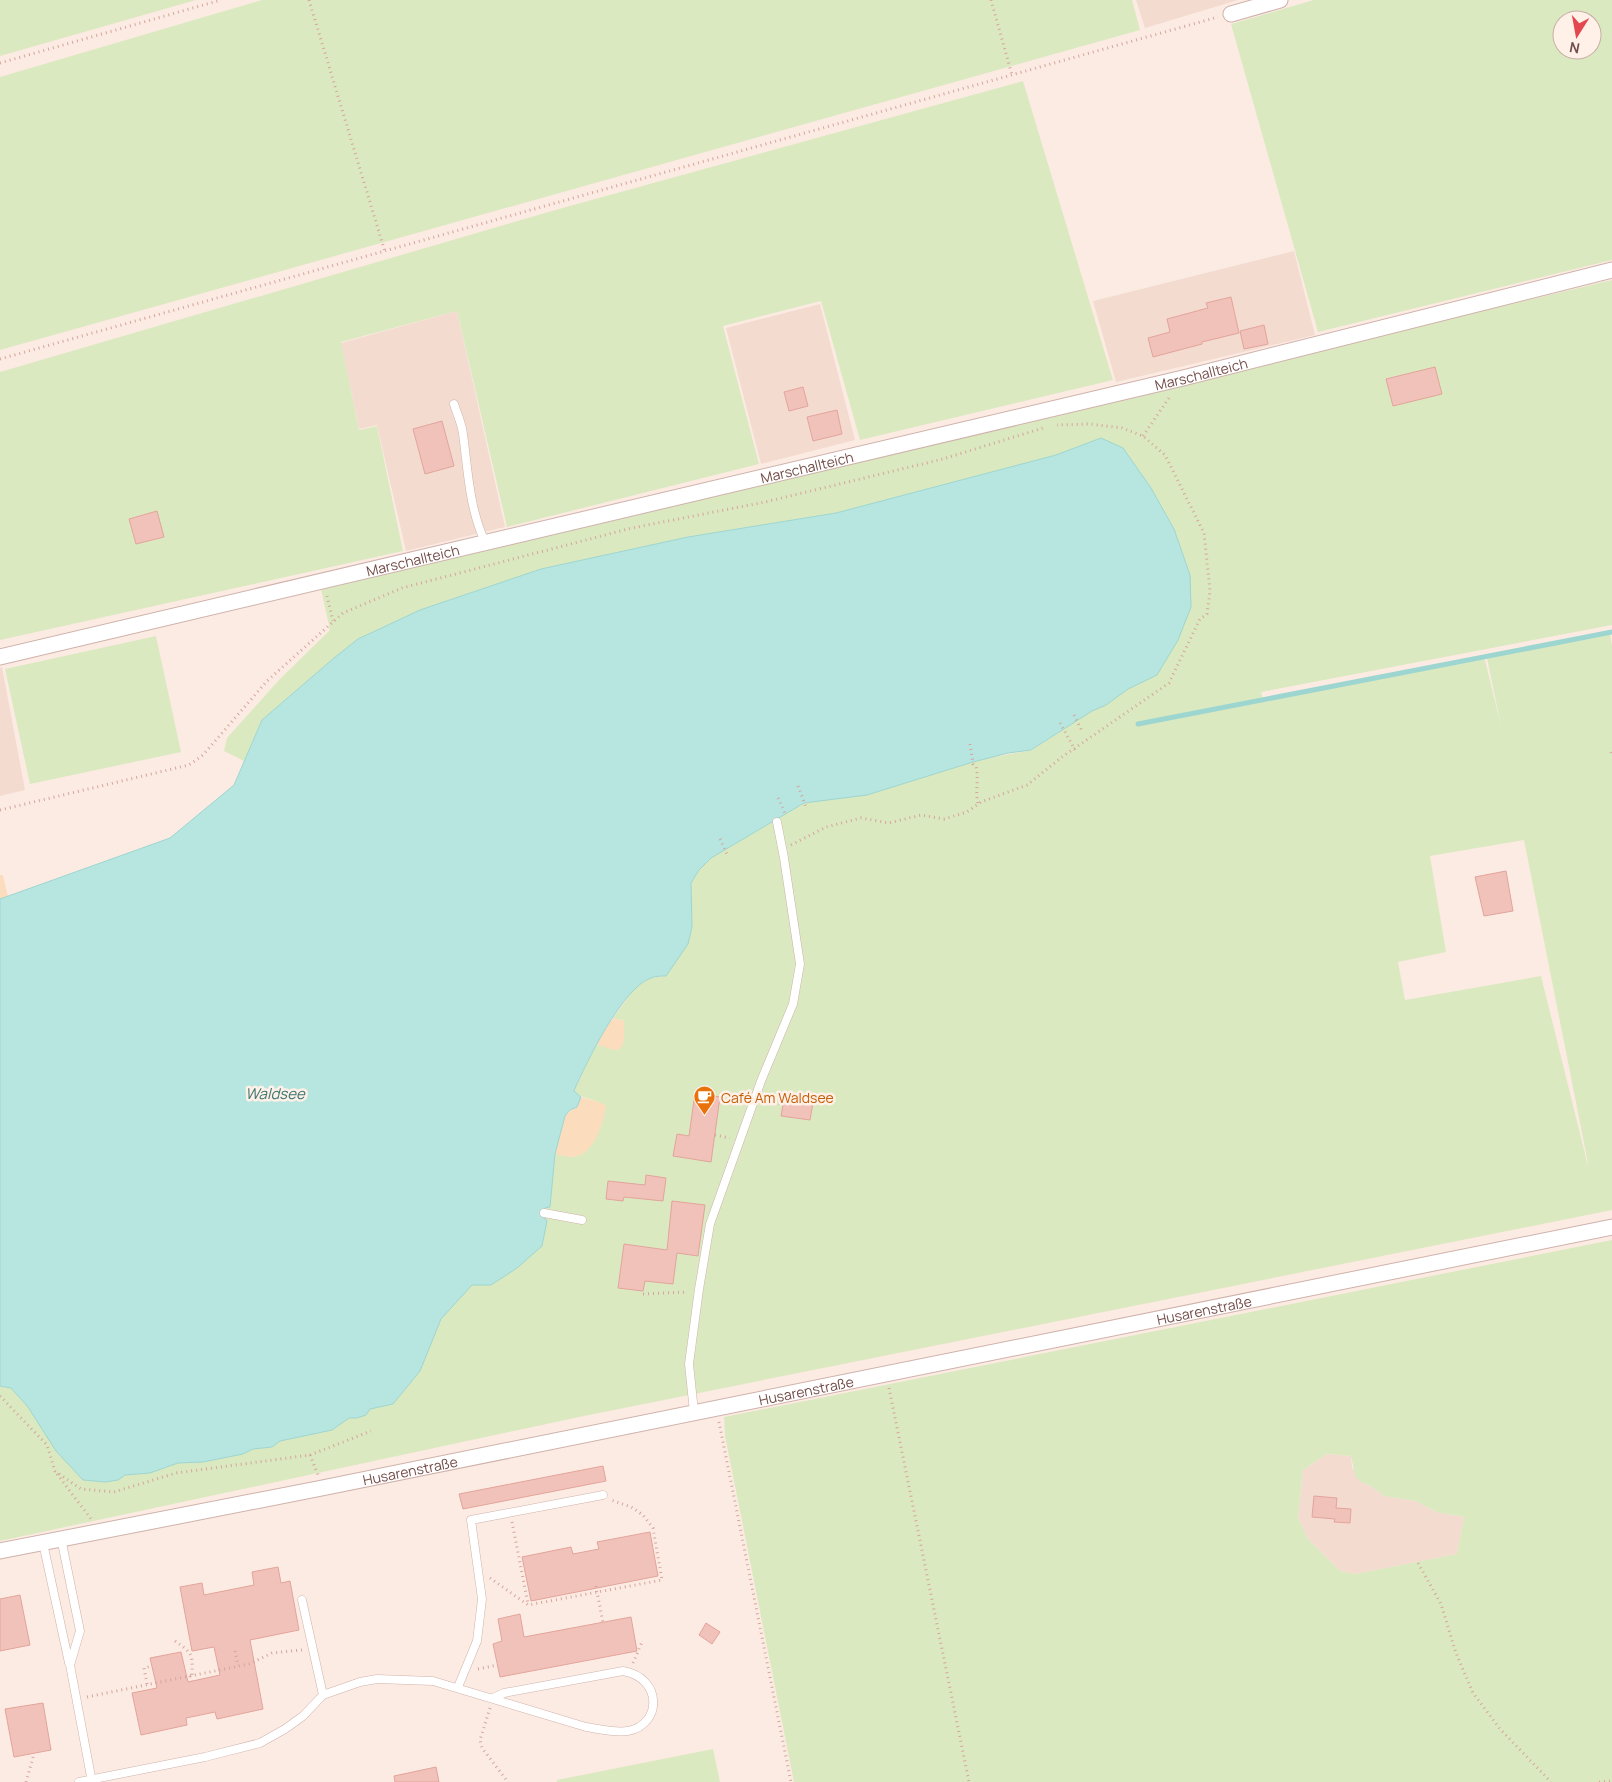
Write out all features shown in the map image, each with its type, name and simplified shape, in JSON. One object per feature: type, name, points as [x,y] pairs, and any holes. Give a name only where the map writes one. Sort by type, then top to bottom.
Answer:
[{"type":"street","points":[[1231,14],[1280,0]]},
{"type":"street","name":"Marschallteich","points":[[0,657],[1182,378],[1612,270]]},
{"type":"street","name":"Husarenstraße","points":[[0,1551],[322,1488],[1612,1227]]},
{"type":"lane","points":[[454,404],[463,432],[471,501],[477,524],[485,542]]},
{"type":"lane","points":[[694,1412],[689,1364],[698,1292],[710,1224],[756,1094],[793,1004],[800,964],[777,822]]},
{"type":"lane","points":[[544,1213],[582,1220]]},
{"type":"lane","points":[[458,1687],[477,1641],[482,1600],[471,1520],[603,1495]]},
{"type":"lane","points":[[61,1538],[80,1631],[70,1665]]},
{"type":"lane","points":[[43,1543],[70,1665],[92,1781]]},
{"type":"lane","points":[[302,1600],[322,1695]]},
{"type":"lane","points":[[79,1782],[92,1781],[205,1757],[260,1743],[303,1716],[322,1695],[360,1682],[376,1679],[433,1680],[586,1727],[604,1730],[627,1731],[643,1724],[650,1716],[653,1706],[653,1696],[646,1682],[640,1676],[629,1672],[522,1690],[493,1698]]},
{"type":"path","points":[[0,63],[221,0]]},
{"type":"path","points":[[309,0],[385,252]]},
{"type":"path","points":[[991,0],[1012,75]]},
{"type":"path","points":[[0,359],[1231,14]]},
{"type":"path","points":[[1143,436],[1182,378]]},
{"type":"path","points":[[784,858],[792,844],[826,827],[861,818],[889,823],[921,815],[944,819],[967,812],[978,804],[1027,785],[1169,683],[1200,619],[1208,614],[1210,591],[1204,533],[1165,455],[1143,436],[1122,428],[1090,424],[1056,425]]},
{"type":"path","points":[[0,810],[189,765],[203,755],[267,681],[343,613],[402,588],[632,528],[765,502],[943,459],[1047,428]]},
{"type":"path","points":[[323,581],[333,622]]},
{"type":"path","points":[[1074,716],[1082,731]]},
{"type":"path","points":[[1060,723],[1074,750]]},
{"type":"path","points":[[970,744],[973,764],[976,766],[978,776],[976,794],[978,804]]},
{"type":"path","points":[[798,786],[806,807]]},
{"type":"path","points":[[778,798],[787,818]]},
{"type":"path","points":[[720,840],[727,854]]},
{"type":"path","points":[[756,1094],[783,1105]]},
{"type":"path","points":[[643,1294],[673,1293]]},
{"type":"path","points":[[886,1374],[969,1782]]},
{"type":"path","points":[[0,1396],[47,1444],[55,1471],[101,1531]]},
{"type":"path","points":[[720,1428],[791,1782]]},
{"type":"path","points":[[55,1471],[81,1489],[114,1492],[176,1473],[310,1455],[371,1431]]},
{"type":"path","points":[[310,1455],[322,1488]]},
{"type":"path","points":[[480,1576],[487,1576],[528,1605],[662,1580],[653,1528],[643,1515],[631,1507],[614,1502],[603,1495]]},
{"type":"path","points":[[510,1512],[528,1605]]},
{"type":"path","points":[[1418,1563],[1441,1604],[1456,1653],[1473,1693],[1500,1730],[1551,1782]]},
{"type":"path","points":[[596,1586],[603,1623]]},
{"type":"path","points":[[175,1641],[189,1651],[192,1656],[191,1681]]},
{"type":"path","points":[[629,1672],[642,1642]]},
{"type":"path","points":[[76,1699],[249,1664],[272,1653],[313,1649]]},
{"type":"path","points":[[234,1651],[238,1666]]},
{"type":"path","points":[[464,1672],[497,1665]]},
{"type":"path","points":[[147,1684],[144,1668],[152,1666]]},
{"type":"path","points":[[493,1698],[480,1740],[482,1748],[508,1782]]},
{"type":"path","points":[[26,1782],[34,1754]]},
{"type":"path","points":[[1599,1782],[1612,1781]]},
{"type":"shaded area","points":[[1136,0],[1238,0],[1145,28]]},
{"type":"shaded area","points":[[1294,251],[1315,335],[1116,382],[1093,301]]},
{"type":"shaded area","points":[[820,304],[855,440],[761,464],[726,328]]},
{"type":"shaded area","points":[[457,311],[505,527],[406,551],[377,425],[359,429],[341,343]]},
{"type":"shaded area","points":[[2,667],[25,790],[0,796],[0,668]]},
{"type":"shaded area","points":[[1327,1454],[1351,1456],[1352,1467],[1361,1482],[1384,1496],[1416,1501],[1436,1512],[1464,1517],[1457,1554],[1355,1574],[1340,1571],[1308,1539],[1298,1518],[1303,1470]]},
{"type":"green space","points":[[0,0],[196,0],[0,56]]},
{"type":"green space","points":[[262,0],[1132,0],[1140,30],[0,350],[0,77]]},
{"type":"green space","points":[[1314,0],[1612,0],[1612,260],[1318,332],[1231,24]]},
{"type":"green space","points":[[1023,81],[1113,380],[860,440],[821,301],[723,326],[759,464],[507,527],[457,311],[341,342],[359,430],[377,426],[403,551],[0,640],[0,372],[559,209]]},
{"type":"green space","points":[[1612,280],[1612,625],[1261,692],[1264,702],[1484,656],[1501,726],[1487,658],[1610,633],[1612,646],[1612,1210],[584,1416],[0,1541],[0,1386],[11,1388],[28,1407],[42,1429],[83,1480],[105,1482],[117,1480],[125,1475],[148,1473],[178,1463],[203,1462],[243,1454],[253,1449],[272,1447],[280,1441],[332,1430],[349,1418],[358,1418],[369,1409],[393,1404],[420,1371],[441,1319],[472,1285],[491,1285],[544,1218],[545,1208],[550,1207],[555,1154],[573,1157],[592,1141],[599,1131],[605,1106],[574,1092],[596,1044],[616,1050],[623,1044],[624,1021],[613,1018],[634,989],[650,978],[666,976],[690,899],[691,883],[699,870],[711,858],[804,803],[867,795],[983,759],[1032,750],[1092,711],[1106,705],[1128,689],[1157,675],[1190,574],[1174,529],[1167,516],[1101,438],[1056,455],[836,513],[688,537],[541,569],[420,610],[358,639],[334,658],[262,720],[244,761],[224,751],[227,738],[279,680],[330,630],[321,589]],"holes":[[[1524,840],[1588,1166],[1541,976],[1405,1000],[1398,962],[1446,952],[1430,856]]]},
{"type":"green space","points":[[156,636],[181,752],[30,784],[5,669]]},
{"type":"green space","points":[[1612,1240],[1612,1782],[794,1782],[725,1436],[724,1417]],"holes":[[[1327,1454],[1351,1456],[1355,1476],[1361,1482],[1384,1496],[1416,1501],[1436,1512],[1464,1517],[1457,1554],[1355,1574],[1340,1571],[1308,1539],[1298,1518],[1303,1470]]]},
{"type":"green space","points":[[713,1749],[720,1782],[557,1782],[557,1780]]},
{"type":"sand","points":[[0,875],[3,875],[8,897],[0,899]]},
{"type":"sand","points":[[613,1018],[624,1021],[622,1046],[616,1050],[596,1044]]},
{"type":"sand","points":[[581,1097],[606,1106],[600,1130],[592,1145],[580,1155],[570,1157],[555,1154],[564,1121],[571,1110],[577,1107]]},
{"type":"water","name":"Waldsee","points":[[1101,438],[1123,448],[1151,488],[1174,529],[1190,575],[1191,607],[1178,640],[1157,675],[1128,689],[1106,705],[1092,711],[1031,750],[1008,753],[973,762],[867,795],[804,803],[711,858],[699,870],[691,883],[692,927],[688,944],[666,976],[651,978],[628,996],[606,1028],[574,1091],[581,1097],[577,1107],[570,1110],[565,1116],[555,1154],[550,1207],[545,1208],[544,1217],[547,1221],[542,1246],[517,1268],[491,1285],[472,1285],[441,1319],[420,1371],[393,1404],[370,1409],[366,1415],[349,1418],[332,1430],[280,1441],[272,1447],[253,1449],[243,1454],[203,1462],[178,1463],[150,1473],[125,1475],[118,1480],[105,1482],[83,1480],[56,1451],[28,1407],[11,1388],[0,1386],[0,899],[170,838],[234,785],[262,720],[358,639],[420,610],[541,569],[688,537],[836,513],[1056,455]]},
{"type":"building","points":[[1231,297],[1239,333],[1153,357],[1148,338],[1170,332],[1167,319],[1208,308],[1206,303]]},
{"type":"building","points":[[1264,325],[1268,344],[1244,349],[1240,331]]},
{"type":"building","points":[[1435,367],[1442,394],[1393,406],[1386,379]]},
{"type":"building","points":[[803,387],[808,406],[789,411],[784,392]]},
{"type":"building","points":[[837,410],[842,434],[813,441],[807,417]]},
{"type":"building","points":[[442,421],[454,466],[425,474],[413,429]]},
{"type":"building","points":[[157,511],[164,537],[136,544],[129,519]]},
{"type":"building","points":[[1506,871],[1513,911],[1484,916],[1475,877]]},
{"type":"building","name":"Café Am Waldsee","points":[[695,1093],[720,1097],[711,1162],[673,1156],[677,1134],[689,1136]]},
{"type":"building","points":[[785,1093],[814,1097],[810,1120],[781,1116]]},
{"type":"building","points":[[646,1175],[666,1178],[663,1201],[624,1197],[623,1201],[606,1199],[608,1181],[645,1185]]},
{"type":"building","points":[[672,1201],[705,1205],[698,1256],[677,1253],[673,1284],[645,1281],[643,1291],[618,1288],[624,1244],[667,1250]]},
{"type":"building","points":[[603,1466],[606,1481],[463,1509],[459,1494]]},
{"type":"building","points":[[1314,1496],[1337,1498],[1336,1508],[1351,1509],[1350,1523],[1334,1522],[1335,1519],[1312,1517]]},
{"type":"building","points":[[650,1532],[658,1576],[531,1601],[522,1557],[571,1547],[573,1554],[599,1549],[597,1542]]},
{"type":"building","points":[[278,1567],[281,1583],[290,1581],[299,1630],[250,1640],[263,1709],[217,1719],[215,1712],[186,1718],[187,1725],[141,1735],[132,1693],[157,1688],[150,1658],[181,1652],[188,1682],[220,1675],[214,1647],[192,1651],[180,1587],[202,1583],[204,1595],[254,1585],[252,1572]]},
{"type":"building","points":[[20,1595],[30,1645],[0,1651],[0,1599]]},
{"type":"building","points":[[520,1614],[524,1637],[631,1617],[637,1651],[500,1677],[493,1644],[502,1641],[498,1619]]},
{"type":"building","points":[[706,1623],[720,1632],[712,1644],[699,1635]]},
{"type":"building","points":[[43,1703],[51,1750],[14,1757],[5,1709]]},
{"type":"building","points":[[436,1767],[439,1782],[395,1782],[394,1776]]},
{"type":"waterway","points":[[1138,724],[1612,632]]},
{"type":"place","name":"Café Am Waldsee","points":[[705,1116]]}]
